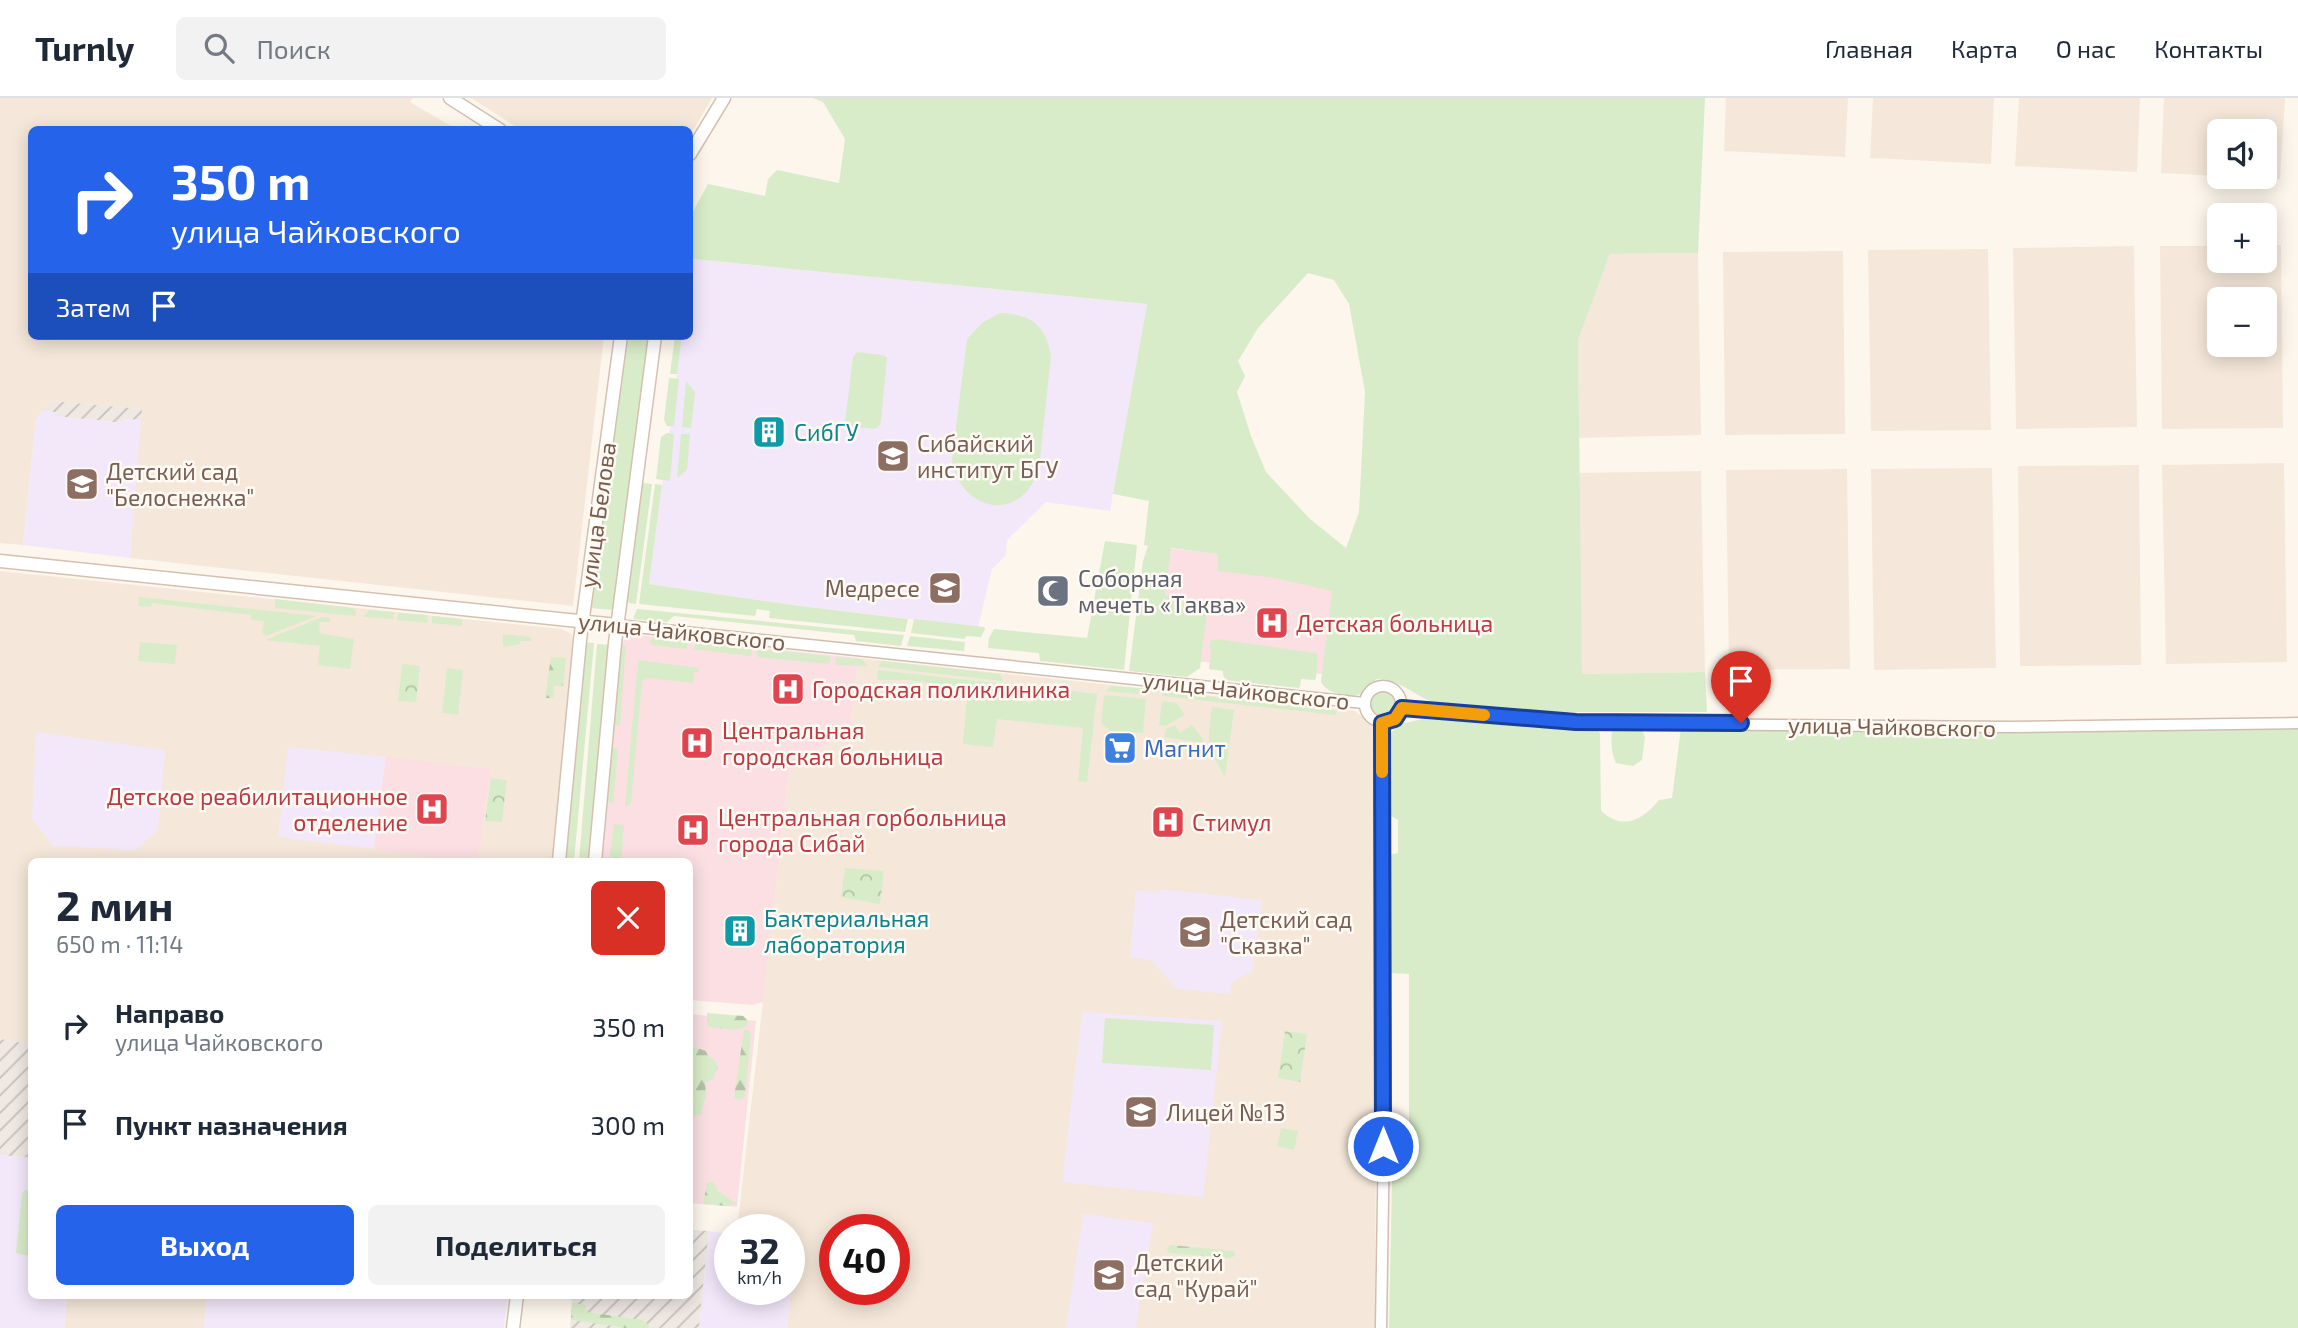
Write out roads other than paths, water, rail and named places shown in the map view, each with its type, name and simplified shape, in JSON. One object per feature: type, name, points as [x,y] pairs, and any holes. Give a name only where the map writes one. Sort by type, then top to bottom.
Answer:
[{"type":"main road","points":[[450,98],[494,126]]},
{"type":"main road","points":[[693,149],[724,98]]},
{"type":"main road","name":"улица Белова","points":[[559,858],[582,621],[620,340]]},
{"type":"main road","name":"улица Белова","points":[[595,858],[617,625],[654,340]]},
{"type":"main road","name":"улица Чайковского","points":[[0,561],[617,625]]},
{"type":"main road","points":[[513,1328],[517,1299]]},
{"type":"street","name":"улица Чайковского","points":[[617,625],[1364,703]]},
{"type":"street","points":[[1390,687],[1402,700],[1402,708],[1395,719],[1382,723],[1373,720],[1366,713],[1364,703],[1373,689],[1390,687]]},
{"type":"street","name":"улица Чайковского","points":[[1402,708],[1576,722],[1652,724],[2010,727],[2298,723]]},
{"type":"street","points":[[1381,1328],[1384,1135],[1382,723]]},
{"type":"place","name":"СибГУ","points":[[769,432]]},
{"type":"place","name":"Сибайский институт БГУ","points":[[893,456]]},
{"type":"place","name":"Детский сад \"Белоснежка\"","points":[[82,484]]},
{"type":"place","name":"Медресе","points":[[945,588]]},
{"type":"place","name":"Соборная мечеть «Таква»","points":[[1053,591]]},
{"type":"place","name":"Детская больница","points":[[1272,623]]},
{"type":"place","name":"Городская поликлиника","points":[[788,689]]},
{"type":"place","name":"Центральная городская больница","points":[[697,743]]},
{"type":"place","name":"Магнит","points":[[1120,748]]},
{"type":"place","name":"Детское реабилитационное отделение","points":[[432,809]]},
{"type":"place","name":"Стимул","points":[[1168,822]]},
{"type":"place","name":"Центральная горбольница города Сибай","points":[[693,830]]},
{"type":"place","name":"Бактериальная лаборатория","points":[[740,931]]},
{"type":"place","name":"Детский сад \"Сказка\"","points":[[1195,932]]},
{"type":"place","name":"Лицей №13","points":[[1141,1112]]},
{"type":"place","name":"Детский сад \"Курай\"","points":[[1109,1275]]}]
